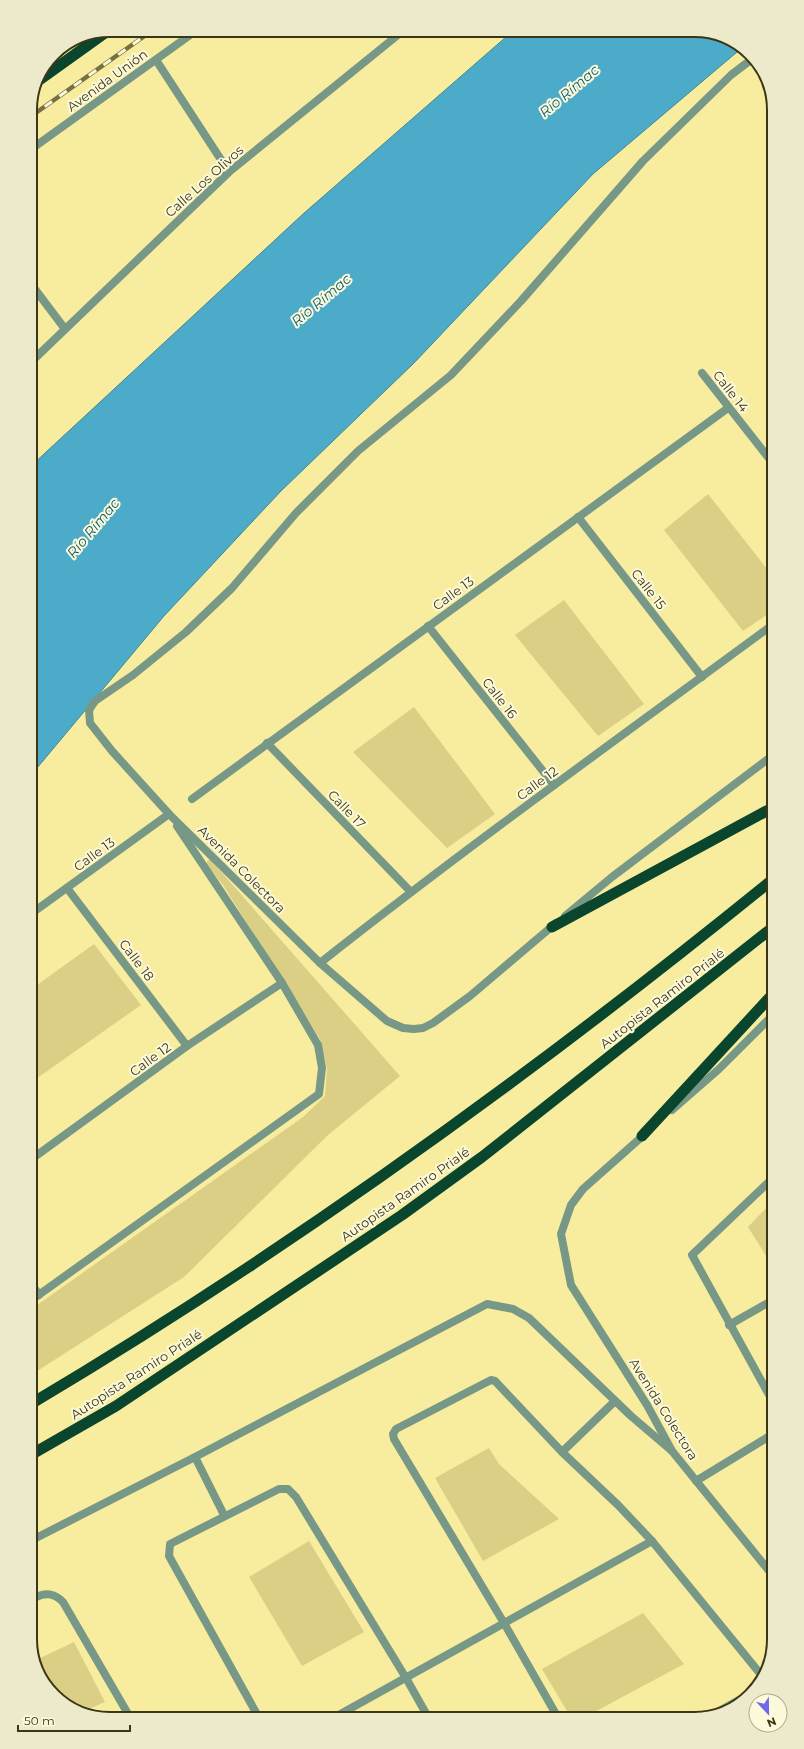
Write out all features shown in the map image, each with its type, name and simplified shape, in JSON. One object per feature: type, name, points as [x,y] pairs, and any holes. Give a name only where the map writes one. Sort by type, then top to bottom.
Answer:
[{"type":"highway","points":[[47,75],[98,38]]},
{"type":"highway","points":[[552,927],[767,811]]},
{"type":"highway","name":"Autopista Ramiro Prialé","points":[[37,1400],[192,1304],[317,1221],[456,1123],[562,1046],[767,884]]},
{"type":"highway","name":"Autopista Ramiro Prialé","points":[[37,1451],[116,1406],[408,1210],[482,1157],[767,932]]},
{"type":"highway","points":[[642,1136],[767,1000]]},
{"type":"street","name":"Avenida Unión","points":[[37,145],[187,37]]},
{"type":"street","name":"Calle Los Olivos","points":[[37,356],[229,172],[395,37]]},
{"type":"street","points":[[156,60],[229,172]]},
{"type":"street","name":"Avenida Colectora","points":[[552,927],[470,996],[433,1023],[423,1028],[403,1028],[387,1021],[320,963],[169,814],[112,751],[90,723],[90,710],[95,702],[133,675],[186,632],[232,588],[296,513],[358,451],[451,375],[521,301],[643,161],[731,74],[749,61]]},
{"type":"street","points":[[37,292],[65,329]]},
{"type":"street","name":"Calle 14","points":[[702,373],[767,456]]},
{"type":"street","name":"Calle 13","points":[[192,799],[728,408]]},
{"type":"street","name":"Calle 15","points":[[578,517],[702,677]]},
{"type":"street","name":"Calle 16","points":[[428,626],[554,786]]},
{"type":"street","name":"Calle 12","points":[[320,963],[411,892],[767,629]]},
{"type":"street","name":"Calle 17","points":[[267,743],[411,892]]},
{"type":"street","points":[[552,927],[612,877],[767,760]]},
{"type":"street","points":[[37,1296],[319,1094],[322,1068],[318,1045],[282,982],[169,814]]},
{"type":"street","name":"Calle 13","points":[[37,909],[169,814]]},
{"type":"street","name":"Calle 18","points":[[67,888],[187,1046]]},
{"type":"street","name":"Calle 12","points":[[37,1155],[187,1046],[282,982]]},
{"type":"street","points":[[642,1136],[719,1069],[767,1021]]},
{"type":"street","name":"Avenida Colectora","points":[[642,1136],[583,1189],[571,1205],[561,1234],[571,1285],[647,1405],[672,1451],[767,1568]]},
{"type":"street","points":[[767,1184],[692,1255],[767,1391]]},
{"type":"street","points":[[729,1324],[767,1303]]},
{"type":"street","points":[[37,1537],[195,1457],[487,1304],[513,1309],[529,1318],[615,1401],[672,1451]]},
{"type":"street","points":[[555,1712],[504,1623],[394,1440],[394,1432],[492,1380],[495,1381],[562,1452],[618,1505],[652,1541],[759,1672]]},
{"type":"street","points":[[562,1452],[615,1401]]},
{"type":"street","points":[[696,1480],[767,1438]]},
{"type":"street","points":[[195,1457],[224,1515]]},
{"type":"street","points":[[256,1712],[169,1556],[170,1544],[224,1515],[279,1489],[288,1489],[296,1497],[425,1712]]},
{"type":"street","points":[[344,1712],[652,1541]]},
{"type":"street","points":[[37,1596],[42,1594],[55,1595],[63,1602],[127,1712]]},
{"type":"shaded area","points":[[708,494],[767,569],[767,615],[743,631],[664,530]]},
{"type":"shaded area","points":[[564,600],[644,704],[598,736],[515,635]]},
{"type":"shaded area","points":[[414,707],[495,814],[447,848],[353,752]]},
{"type":"shaded area","points":[[208,860],[211,860],[400,1076],[328,1135],[184,1277],[37,1371],[37,1305],[303,1117],[325,1096],[327,1069],[320,1039],[223,885],[206,864]]},
{"type":"shaded area","points":[[94,944],[141,1005],[37,1078],[37,985]]},
{"type":"shaded area","points":[[767,1207],[767,1257],[748,1227]]},
{"type":"shaded area","points":[[489,1448],[499,1464],[559,1519],[483,1561],[435,1478]]},
{"type":"shaded area","points":[[309,1541],[364,1632],[302,1666],[249,1577]]},
{"type":"shaded area","points":[[643,1613],[684,1664],[594,1712],[568,1712],[542,1669]]},
{"type":"shaded area","points":[[74,1642],[105,1702],[89,1709],[73,1702],[58,1691],[47,1676],[40,1658]]},
{"type":"water","name":"Río Rímac","points":[[506,37],[699,37],[717,41],[737,52],[593,174],[414,363],[281,491],[164,616],[37,768],[37,460],[303,214]]},
{"type":"railway","points":[[37,112],[143,37]]}]
